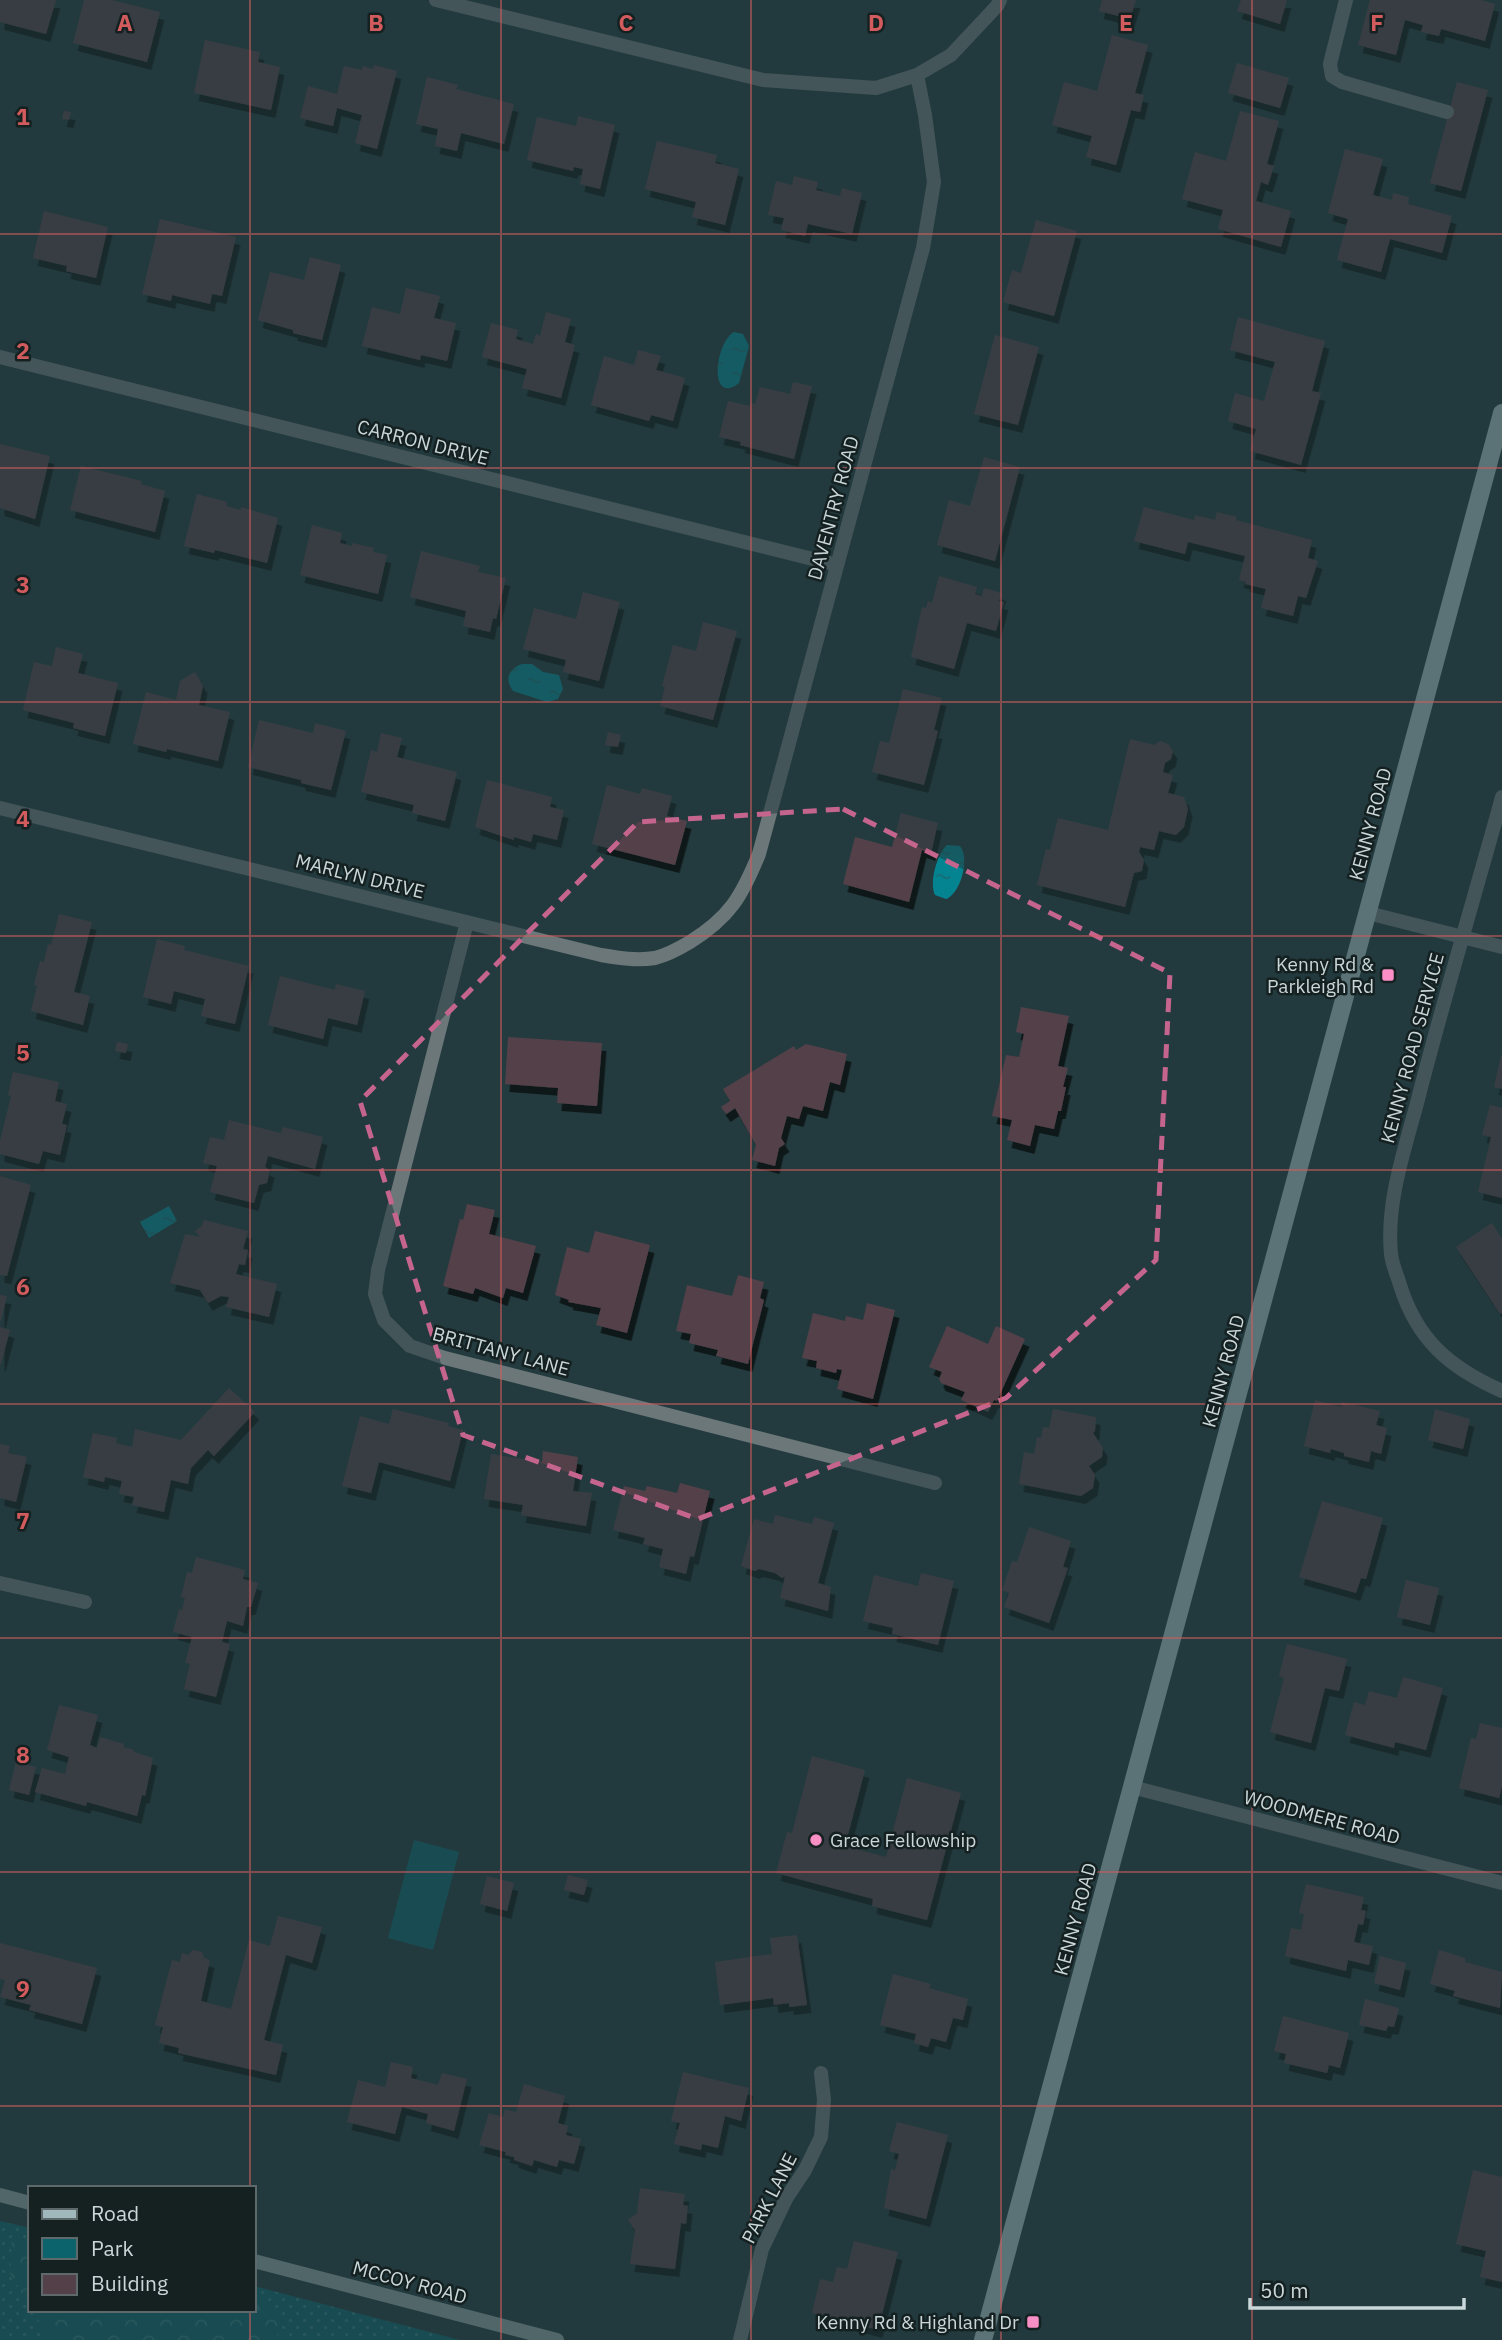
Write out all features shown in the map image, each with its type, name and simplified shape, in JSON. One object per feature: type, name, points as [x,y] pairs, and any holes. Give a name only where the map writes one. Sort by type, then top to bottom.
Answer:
[{"type":"main road","name":"KENNY ROAD","points":[[983,2340],[1502,413]]},
{"type":"main road","points":[[0,2195],[28,2202]]},
{"type":"main road","name":"MCCOY ROAD","points":[[256,2262],[557,2340]]},
{"type":"street","points":[[436,0],[763,79],[876,88],[917,75],[951,55],[1000,0]]},
{"type":"street","points":[[1346,0],[1330,64],[1332,76],[1342,82],[1447,112]]},
{"type":"street","name":"DAVENTRY ROAD","points":[[706,932],[730,911],[747,884],[759,854],[923,248],[934,182],[917,75]]},
{"type":"street","name":"CARRON DRIVE","points":[[0,357],[837,565]]},
{"type":"street","name":"KENNY ROAD SERVICE","points":[[1502,797],[1440,1013],[1393,1196],[1391,1255],[1408,1311],[1426,1337],[1448,1361],[1473,1379],[1502,1391]]},
{"type":"street","name":"MARLYN DRIVE","points":[[0,808],[601,955],[628,959],[657,957],[683,947],[706,932]]},
{"type":"street","points":[[1368,913],[1502,947]]},
{"type":"street","name":"BRITTANY LANE","points":[[467,922],[378,1270],[375,1294],[384,1320],[410,1346],[445,1358],[935,1483]]},
{"type":"street","points":[[0,1583],[86,1602]]},
{"type":"street","name":"WOODMERE ROAD","points":[[1132,1787],[1502,1883]]},
{"type":"street","name":"PARK LANE","points":[[740,2340],[762,2249],[787,2197],[805,2170],[821,2137],[824,2100],[821,2073]]},
{"type":"highlighted area","points":[[843,809],[1170,973],[1156,1260],[1006,1398],[698,1519],[463,1435],[360,1101],[638,822]]},
{"type":"green space","points":[[414,1840],[459,1852],[433,1950],[388,1938]]},
{"type":"green space","points":[[0,2221],[28,2228],[28,2312],[256,2312],[256,2287],[460,2340],[0,2340]]},
{"type":"green space","points":[[12,2237],[28,2241],[28,2304],[10,2274]]},
{"type":"green space","points":[[256,2303],[283,2310],[276,2340],[50,2340],[33,2312],[256,2312]]},
{"type":"water","points":[[734,332],[743,334],[749,346],[739,383],[729,388],[722,387],[719,380],[719,359],[727,338]]},
{"type":"water","points":[[522,664],[532,664],[543,672],[559,675],[563,689],[558,699],[547,702],[513,691],[509,675]]},
{"type":"water","points":[[947,845],[960,846],[964,866],[960,883],[946,899],[935,895],[933,883],[937,862]]},
{"type":"water","points":[[169,1206],[177,1221],[149,1238],[140,1222]]},
{"type":"building","points":[[0,0],[56,0],[46,34],[0,22]]},
{"type":"building","points":[[84,0],[112,0],[160,12],[147,62],[73,43]]},
{"type":"building","points":[[1102,0],[1136,0],[1130,19],[1099,11]]},
{"type":"building","points":[[1241,0],[1287,0],[1280,24],[1237,11]]},
{"type":"building","points":[[1370,0],[1481,0],[1495,4],[1485,41],[1441,29],[1439,36],[1421,32],[1423,25],[1405,20],[1396,55],[1358,45]]},
{"type":"building","points":[[1112,35],[1148,45],[1135,93],[1144,95],[1140,112],[1131,110],[1116,165],[1086,157],[1092,136],[1052,125],[1064,82],[1097,91]]},
{"type":"building","points":[[205,40],[260,52],[258,62],[280,67],[271,110],[194,93]]},
{"type":"building","points":[[1237,63],[1289,78],[1280,108],[1228,93]]},
{"type":"building","points":[[374,65],[397,71],[377,149],[355,143],[362,115],[337,108],[333,126],[300,118],[308,86],[337,94],[344,66],[362,70],[363,66],[373,69]]},
{"type":"building","points":[[427,77],[458,85],[456,89],[514,104],[504,144],[461,133],[457,151],[435,146],[438,129],[416,124]]},
{"type":"building","points":[[1457,82],[1488,90],[1461,191],[1430,183]]},
{"type":"building","points":[[64,111],[71,112],[69,120],[62,119]]},
{"type":"building","points":[[1240,111],[1279,121],[1267,164],[1274,166],[1268,185],[1261,182],[1256,201],[1291,211],[1281,247],[1218,229],[1223,210],[1182,199],[1195,152],[1226,161]]},
{"type":"building","points":[[578,116],[615,125],[600,189],[580,184],[583,169],[574,167],[573,171],[527,160],[537,117],[576,126]]},
{"type":"building","points":[[657,141],[717,155],[715,163],[739,169],[725,225],[692,217],[696,202],[645,189]]},
{"type":"building","points":[[1345,149],[1383,159],[1373,195],[1392,200],[1393,193],[1409,197],[1408,204],[1452,216],[1442,253],[1390,239],[1381,272],[1337,260],[1348,219],[1328,213]]},
{"type":"building","points":[[794,176],[818,182],[816,190],[840,196],[842,188],[862,193],[852,234],[808,224],[805,236],[781,230],[784,218],[768,215],[776,181],[792,185]]},
{"type":"building","points":[[44,211],[108,227],[96,278],[66,271],[67,266],[33,258]]},
{"type":"building","points":[[160,219],[236,237],[222,296],[212,294],[210,304],[172,295],[171,301],[142,294]]},
{"type":"building","points":[[1036,220],[1077,231],[1054,316],[1003,302],[1012,270],[1021,273]]},
{"type":"building","points":[[310,257],[341,265],[322,340],[258,320],[270,272],[304,280]]},
{"type":"building","points":[[406,288],[440,296],[434,318],[456,323],[447,361],[421,355],[420,360],[362,346],[372,307],[400,314]]},
{"type":"building","points":[[546,312],[571,319],[565,342],[575,345],[561,398],[522,388],[527,369],[482,357],[491,323],[518,330],[516,339],[533,344],[536,334],[540,336]]},
{"type":"building","points":[[1238,317],[1325,341],[1312,391],[1321,393],[1301,465],[1250,451],[1256,429],[1228,421],[1235,393],[1264,401],[1275,362],[1230,350]]},
{"type":"building","points":[[995,335],[1039,347],[1018,425],[974,414]]},
{"type":"building","points":[[638,350],[661,356],[656,370],[685,378],[673,421],[651,415],[649,421],[591,405],[604,356],[634,365]]},
{"type":"building","points":[[793,382],[812,386],[794,459],[719,437],[728,401],[750,406],[751,403],[755,404],[760,387],[790,394]]},
{"type":"building","points":[[0,444],[50,456],[35,519],[0,508]]},
{"type":"building","points":[[984,457],[1020,467],[995,561],[937,545],[949,500],[970,506]]},
{"type":"building","points":[[81,466],[142,481],[141,484],[165,491],[155,532],[70,510]]},
{"type":"building","points":[[197,494],[227,502],[226,506],[241,510],[241,507],[278,518],[267,563],[215,550],[214,553],[184,546]]},
{"type":"building","points":[[1144,507],[1194,520],[1195,515],[1215,520],[1217,512],[1237,517],[1236,520],[1312,540],[1308,558],[1318,561],[1306,598],[1298,596],[1293,616],[1261,608],[1266,589],[1239,580],[1245,556],[1188,542],[1185,554],[1134,541]]},
{"type":"building","points":[[312,525],[342,533],[340,543],[374,548],[373,552],[387,555],[378,594],[300,575]]},
{"type":"building","points":[[421,551],[480,566],[478,572],[506,578],[490,632],[463,626],[466,611],[410,597]]},
{"type":"building","points":[[939,576],[977,587],[975,594],[982,596],[984,588],[1002,593],[999,601],[1004,602],[996,631],[967,623],[954,669],[911,657],[922,607],[926,608],[928,601],[932,603]]},
{"type":"building","points":[[583,592],[620,602],[599,681],[563,672],[566,660],[523,649],[534,608],[576,619]]},
{"type":"building","points":[[703,622],[737,631],[713,720],[660,706],[665,687],[662,686],[673,645],[696,651]]},
{"type":"building","points":[[56,647],[83,654],[78,673],[118,683],[105,736],[73,728],[74,723],[23,710],[34,662],[52,666]]},
{"type":"building","points":[[195,672],[203,686],[199,705],[230,712],[218,761],[133,744],[146,692],[176,700],[180,681]]},
{"type":"building","points":[[903,689],[942,698],[934,730],[938,731],[924,785],[872,772],[880,741],[889,743]]},
{"type":"building","points":[[259,720],[313,733],[315,723],[346,731],[331,790],[248,767]]},
{"type":"building","points":[[608,732],[621,735],[618,747],[605,745]]},
{"type":"building","points":[[381,733],[402,738],[397,757],[457,772],[445,821],[412,813],[414,805],[361,792],[371,750],[377,752]]},
{"type":"building","points":[[1130,739],[1154,745],[1160,741],[1168,744],[1173,751],[1163,772],[1173,775],[1168,793],[1184,797],[1188,809],[1184,827],[1176,835],[1159,831],[1154,850],[1140,847],[1139,852],[1144,860],[1142,871],[1134,873],[1125,907],[1037,885],[1046,849],[1050,850],[1058,818],[1108,830]]},
{"type":"building","points":[[487,780],[552,797],[550,807],[564,810],[557,840],[533,834],[531,842],[514,837],[514,840],[475,827]]},
{"type":"building","points":[[607,785],[640,794],[642,788],[672,796],[667,816],[687,821],[675,865],[592,844]]},
{"type":"building","points":[[901,813],[938,823],[931,853],[922,850],[909,902],[843,884],[855,837],[892,847]]},
{"type":"building","points":[[59,914],[92,922],[74,992],[90,996],[83,1025],[31,1011],[40,961],[44,962],[48,944],[51,945]]},
{"type":"building","points":[[157,939],[185,946],[184,950],[249,966],[235,1024],[201,1016],[205,999],[174,991],[171,1004],[143,997]]},
{"type":"building","points":[[280,976],[335,990],[336,984],[365,991],[357,1025],[328,1018],[323,1039],[268,1025]]},
{"type":"building","points":[[1021,1007],[1069,1016],[1058,1066],[1068,1068],[1061,1111],[1058,1111],[1054,1129],[1035,1125],[1030,1146],[1007,1140],[1012,1120],[992,1116],[1006,1055],[1019,1057],[1024,1034],[1016,1032]]},
{"type":"building","points":[[508,1037],[602,1043],[597,1106],[557,1103],[558,1088],[505,1084]]},
{"type":"building","points":[[117,1042],[128,1044],[126,1053],[115,1051]]},
{"type":"building","points":[[806,1044],[847,1054],[840,1085],[830,1082],[823,1111],[803,1106],[799,1119],[787,1116],[781,1138],[785,1144],[779,1148],[775,1166],[752,1160],[756,1145],[735,1108],[726,1114],[721,1107],[730,1101],[723,1089],[794,1046],[796,1050]]},
{"type":"building","points":[[1502,1055],[1502,1089],[1494,1087]]},
{"type":"building","points":[[13,1072],[59,1082],[55,1101],[67,1104],[62,1124],[67,1125],[60,1155],[43,1151],[39,1164],[0,1154]]},
{"type":"building","points":[[1490,1105],[1502,1108],[1502,1198],[1478,1192],[1491,1137],[1482,1135]]},
{"type":"building","points":[[229,1120],[281,1133],[283,1127],[323,1137],[315,1169],[268,1156],[265,1167],[270,1170],[267,1183],[259,1185],[254,1203],[210,1192],[217,1166],[203,1163],[210,1137],[224,1140]]},
{"type":"building","points":[[0,1176],[31,1185],[7,1276],[0,1275]]},
{"type":"building","points":[[467,1204],[495,1210],[489,1234],[536,1246],[523,1293],[506,1288],[503,1298],[475,1288],[473,1294],[443,1286],[460,1219],[463,1220]]},
{"type":"building","points":[[204,1220],[248,1231],[243,1249],[248,1250],[245,1265],[239,1264],[236,1274],[277,1284],[269,1317],[226,1307],[229,1297],[221,1296],[208,1303],[200,1290],[170,1283],[185,1234],[200,1237],[195,1231],[202,1226]]},
{"type":"building","points":[[1492,1223],[1502,1239],[1500,1314],[1456,1247]]},
{"type":"building","points":[[595,1231],[650,1245],[627,1333],[596,1325],[601,1308],[568,1302],[569,1300],[555,1295],[567,1247],[589,1253]]},
{"type":"building","points":[[738,1275],[764,1282],[760,1298],[764,1300],[748,1364],[716,1356],[718,1350],[689,1343],[691,1334],[676,1331],[687,1285],[732,1296]]},
{"type":"building","points":[[0,1295],[7,1296],[1,1321],[0,1320]]},
{"type":"building","points":[[867,1303],[895,1310],[873,1399],[837,1389],[842,1370],[837,1369],[836,1373],[816,1368],[817,1361],[802,1358],[813,1313],[845,1321],[846,1316],[863,1320]]},
{"type":"building","points":[[947,1326],[988,1344],[996,1326],[1025,1339],[997,1401],[994,1400],[988,1412],[961,1400],[965,1392],[941,1383],[939,1379],[942,1372],[929,1367]]},
{"type":"building","points":[[0,1327],[10,1330],[1,1364],[0,1364]]},
{"type":"building","points":[[229,1388],[255,1412],[214,1456],[208,1450],[191,1468],[188,1484],[171,1480],[164,1512],[132,1505],[134,1497],[119,1494],[122,1481],[105,1477],[104,1482],[83,1477],[93,1433],[117,1438],[116,1443],[132,1447],[135,1429],[181,1440]]},
{"type":"building","points":[[1315,1400],[1341,1407],[1342,1402],[1380,1411],[1376,1425],[1387,1428],[1381,1454],[1371,1451],[1369,1462],[1344,1456],[1344,1453],[1331,1449],[1330,1453],[1304,1446]]},
{"type":"building","points":[[393,1409],[449,1423],[448,1426],[463,1430],[450,1481],[379,1462],[371,1493],[342,1486],[360,1416],[389,1424]]},
{"type":"building","points":[[1053,1409],[1096,1417],[1093,1433],[1103,1448],[1102,1457],[1089,1466],[1095,1475],[1093,1488],[1081,1496],[1019,1484],[1024,1452],[1034,1454],[1037,1437],[1041,1438],[1043,1427],[1049,1428]]},
{"type":"building","points":[[1435,1409],[1470,1419],[1463,1449],[1428,1440]]},
{"type":"building","points":[[0,1444],[10,1446],[8,1453],[27,1457],[16,1502],[0,1498]]},
{"type":"building","points":[[543,1451],[578,1457],[573,1491],[592,1493],[586,1526],[521,1515],[523,1505],[484,1499],[491,1454],[542,1462]]},
{"type":"building","points":[[680,1483],[710,1491],[694,1557],[690,1556],[686,1574],[659,1567],[663,1549],[643,1544],[645,1538],[613,1530],[624,1486],[645,1491],[647,1486],[677,1493]]},
{"type":"building","points":[[1322,1501],[1383,1518],[1366,1579],[1361,1578],[1356,1593],[1299,1577]]},
{"type":"building","points":[[775,1515],[812,1524],[814,1517],[834,1523],[818,1583],[831,1587],[828,1611],[780,1598],[785,1576],[782,1578],[775,1573],[741,1566],[754,1519],[773,1524]]},
{"type":"building","points":[[1029,1527],[1071,1541],[1063,1567],[1068,1568],[1049,1623],[1004,1607],[1009,1593],[1002,1590],[1012,1561],[1017,1562]]},
{"type":"building","points":[[196,1557],[245,1570],[243,1579],[258,1583],[251,1607],[247,1607],[243,1626],[227,1621],[222,1642],[230,1644],[216,1697],[184,1689],[190,1664],[185,1663],[192,1637],[173,1632],[185,1598],[181,1597],[187,1572],[192,1573]]},
{"type":"building","points":[[921,1573],[954,1581],[938,1645],[892,1634],[893,1628],[863,1621],[874,1575],[918,1586]]},
{"type":"building","points":[[1406,1580],[1439,1588],[1430,1625],[1397,1617]]},
{"type":"building","points":[[1287,1644],[1347,1659],[1339,1691],[1325,1688],[1311,1743],[1270,1732],[1284,1678],[1279,1676]]},
{"type":"building","points":[[1403,1677],[1443,1688],[1426,1750],[1395,1742],[1394,1748],[1345,1735],[1354,1702],[1365,1705],[1369,1691],[1397,1698]]},
{"type":"building","points":[[59,1705],[98,1715],[90,1745],[97,1748],[100,1737],[124,1744],[123,1747],[153,1758],[145,1796],[142,1795],[137,1816],[87,1802],[86,1806],[35,1792],[42,1768],[65,1774],[69,1757],[47,1750]]},
{"type":"building","points":[[1480,1723],[1502,1728],[1502,1786],[1499,1798],[1459,1788],[1471,1738],[1476,1739]]},
{"type":"building","name":"Grace Fellowship","points":[[812,1756],[865,1770],[845,1846],[886,1857],[907,1778],[961,1793],[927,1920],[872,1906],[873,1899],[776,1873],[787,1832],[792,1833]]},
{"type":"building","points":[[16,1762],[36,1767],[29,1795],[9,1790]]},
{"type":"building","points":[[568,1875],[588,1880],[584,1895],[564,1890]]},
{"type":"building","points":[[487,1876],[514,1883],[507,1911],[480,1904]]},
{"type":"building","points":[[1306,1884],[1364,1897],[1361,1910],[1366,1911],[1363,1925],[1358,1924],[1354,1942],[1373,1946],[1369,1965],[1348,1960],[1346,1971],[1285,1956],[1291,1928],[1301,1930],[1304,1914],[1299,1913]]},
{"type":"building","points":[[278,1916],[322,1927],[312,1963],[286,1955],[264,2040],[283,2045],[276,2075],[178,2053],[179,2048],[159,2043],[163,2027],[155,2025],[172,1960],[180,1962],[182,1953],[188,1955],[193,1950],[202,1952],[204,1958],[210,1960],[201,2001],[231,2009],[249,1940],[270,1946]]},
{"type":"building","points":[[797,1935],[807,2005],[774,2005],[773,1998],[720,2005],[715,1962],[772,1954],[770,1938]]},
{"type":"building","points":[[0,1943],[97,1968],[82,2024],[29,2010],[31,2005],[0,1997],[5,1980],[0,1979]]},
{"type":"building","points":[[1439,1950],[1465,1958],[1465,1962],[1502,1972],[1500,2008],[1453,1996],[1455,1991],[1430,1984]]},
{"type":"building","points":[[1380,1956],[1406,1963],[1400,1990],[1374,1983]]},
{"type":"building","points":[[893,1974],[931,1984],[929,1988],[968,1999],[963,2020],[953,2018],[946,2042],[931,2038],[928,2047],[914,2043],[916,2034],[880,2025]]},
{"type":"building","points":[[1365,1999],[1399,2008],[1394,2027],[1388,2026],[1386,2031],[1359,2025]]},
{"type":"building","points":[[1283,2016],[1349,2033],[1340,2068],[1329,2065],[1327,2073],[1284,2063],[1286,2054],[1274,2051]]},
{"type":"building","points":[[391,2062],[413,2067],[411,2078],[438,2085],[442,2073],[467,2079],[454,2131],[426,2123],[428,2114],[402,2107],[395,2134],[347,2122],[358,2080],[385,2087]]},
{"type":"building","points":[[683,2072],[749,2088],[741,2121],[725,2116],[718,2148],[702,2144],[701,2150],[674,2144],[680,2123],[671,2121]]},
{"type":"building","points":[[524,2084],[565,2096],[558,2123],[568,2126],[566,2135],[581,2139],[574,2164],[559,2160],[557,2167],[534,2160],[532,2166],[514,2160],[514,2157],[505,2155],[506,2152],[479,2145],[489,2113],[503,2117],[505,2109],[516,2112]]},
{"type":"building","points":[[897,2122],[948,2135],[926,2219],[884,2208],[891,2169],[895,2170],[899,2154],[889,2151]]},
{"type":"building","points":[[1473,2170],[1502,2177],[1502,2282],[1480,2277],[1486,2251],[1456,2244]]},
{"type":"building","points":[[640,2188],[685,2194],[683,2205],[688,2206],[686,2224],[681,2223],[675,2269],[630,2264],[635,2230],[628,2220],[637,2213]]},
{"type":"building","points":[[854,2241],[898,2252],[878,2330],[812,2313],[820,2279],[833,2282],[837,2267],[847,2269]]},
{"type":"place","name":"Kenny Rd & Parkleigh Rd","points":[[1388,975]]},
{"type":"place","name":"Grace Fellowship","points":[[816,1840]]},
{"type":"place","name":"Kenny Rd & Highland Dr","points":[[1033,2322]]}]
